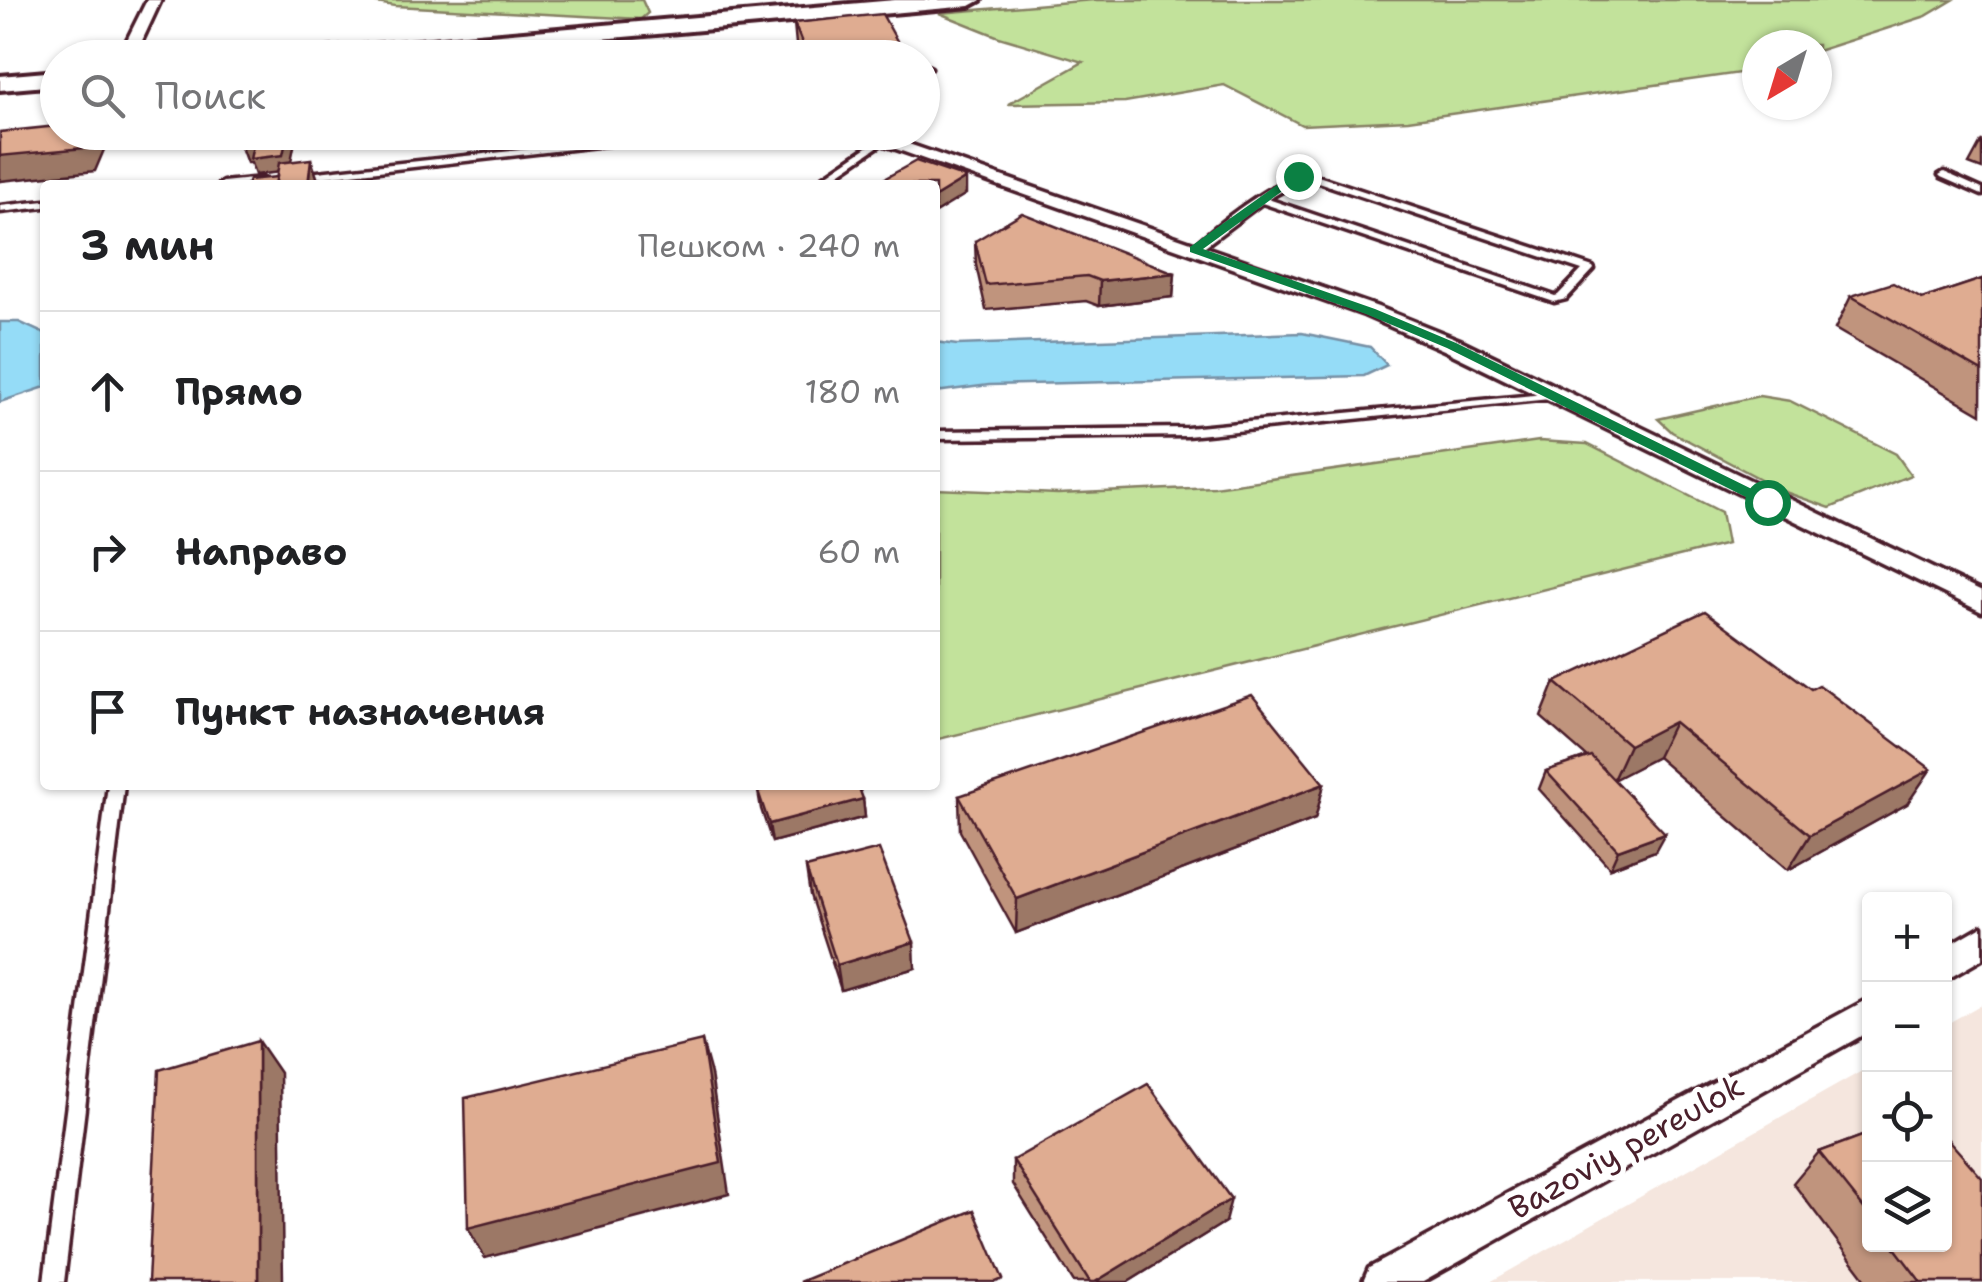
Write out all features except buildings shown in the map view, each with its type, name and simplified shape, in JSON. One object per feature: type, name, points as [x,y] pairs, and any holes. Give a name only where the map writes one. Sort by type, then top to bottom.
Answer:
[{"type":"main road","points":[[526,40],[970,0]]},
{"type":"main road","points":[[2,86],[40,81]]},
{"type":"street","points":[[135,40],[154,0]]},
{"type":"street","points":[[572,35],[586,40]]},
{"type":"street","points":[[905,150],[1371,312],[1555,396],[1982,603]]},
{"type":"street","points":[[1952,961],[1982,940]]},
{"type":"street","name":"Bazoviy pereulok","points":[[1383,1282],[1862,1017]]},
{"type":"lane","points":[[270,180],[549,150]]},
{"type":"lane","points":[[824,180],[870,150]]},
{"type":"lane","points":[[1194,250],[1263,200],[1298,176],[1306,174],[1590,270],[1562,298],[1554,299],[1263,200]]},
{"type":"lane","points":[[1944,174],[1982,192]]},
{"type":"lane","points":[[0,209],[40,205]]},
{"type":"lane","points":[[940,435],[1187,432],[1555,396]]},
{"type":"lane","points":[[54,1282],[115,790]]},
{"type":"shaded area","points":[[1982,1004],[1982,1282],[1490,1282],[1862,1071],[1862,1252],[1952,1252],[1952,1021]]},
{"type":"green space","points":[[358,0],[642,0],[648,13],[641,19],[395,6]]},
{"type":"green space","points":[[1093,0],[1953,0],[1926,16],[1832,46],[1832,30],[1742,30],[1742,73],[1408,120],[1302,125],[1224,85],[1125,102],[1008,104],[1083,62],[999,37],[939,13]]},
{"type":"green space","points":[[1759,396],[1790,401],[1896,454],[1911,475],[1830,508],[1785,492],[1672,432],[1658,419]]},
{"type":"green space","points":[[1539,441],[1587,444],[1721,512],[1727,544],[940,739],[940,489],[1058,494],[1214,487]]},
{"type":"water","points":[[0,322],[19,322],[40,332],[40,389],[0,402]]},
{"type":"water","points":[[1302,333],[1370,347],[1387,365],[1364,376],[989,385],[940,391],[940,343]]},
{"type":"route","points":[[1298,176],[1194,250],[1371,312],[1452,346],[1767,502]]}]
